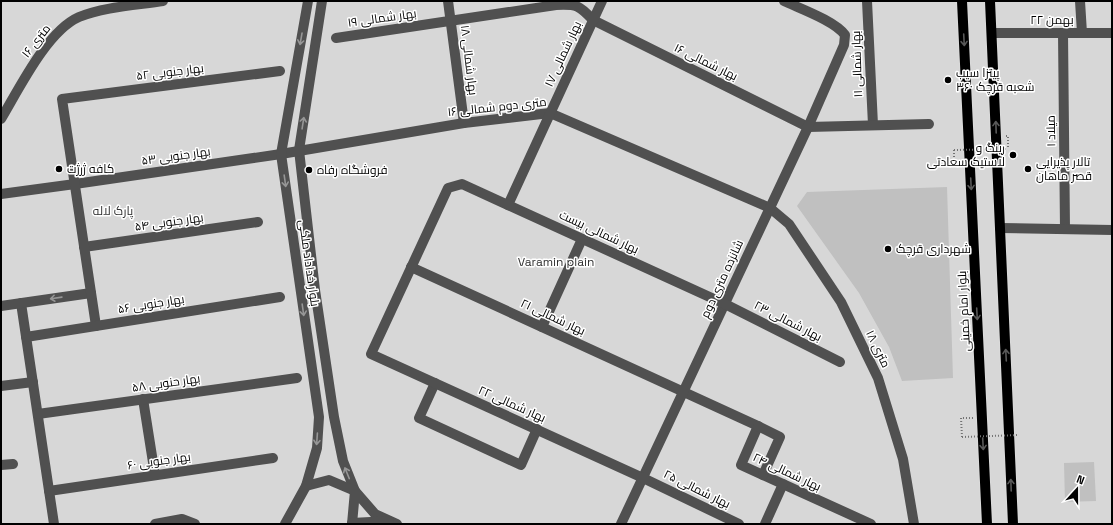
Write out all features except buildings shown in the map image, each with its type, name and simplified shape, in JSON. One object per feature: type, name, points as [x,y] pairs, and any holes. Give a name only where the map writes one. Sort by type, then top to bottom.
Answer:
[{"type":"main road","name":"بلوار امام خمینی","points":[[962,1],[987,524]]},
{"type":"main road","points":[[990,1],[1013,524]]},
{"type":"street","name":"۱۶ متری","points":[[1,119],[41,52],[58,31],[78,17],[106,9],[163,1]]},
{"type":"street","name":"بلوار خداداد ملکی","points":[[285,524],[306,486],[317,448],[319,417],[281,154],[308,1]]},
{"type":"street","name":"بلوار خداداد ملکی","points":[[322,1],[298,150],[315,290],[334,417],[343,461],[355,491],[352,524]]},
{"type":"street","name":"بهار شمالی ۱۸","points":[[448,1],[464,123]]},
{"type":"street","name":"بهار شمالی ۱۷","points":[[508,205],[602,1]]},
{"type":"street","name":"شانزده متری دوم","points":[[621,524],[808,127],[844,45],[845,35],[841,30],[831,23],[784,1]]},
{"type":"street","name":"بهار شمالی ۱۱","points":[[867,1],[873,125]]},
{"type":"street","points":[[1080,1],[1082,33]]},
{"type":"street","name":"بهار شمالی ۱۹","points":[[336,38],[451,22],[556,5],[572,5],[583,9],[593,20]]},
{"type":"street","name":"بهار شمالی ۱۶","points":[[593,20],[808,127]]},
{"type":"street","name":"۲۲ بهمن","points":[[992,33],[1112,33]]},
{"type":"street","name":"میلاد ۱","points":[[1063,33],[1065,228]]},
{"type":"street","name":"بهار جنوبی ۵۲","points":[[75,184],[62,99],[280,71]]},
{"type":"street","name":"۱۶ متری دوم شمالی","points":[[281,154],[464,123],[550,113],[770,208]]},
{"type":"street","points":[[808,127],[929,124]]},
{"type":"street","name":"بهار جنوبی ۵۳","points":[[1,194],[281,154]]},
{"type":"street","points":[[75,184],[96,326]]},
{"type":"street","name":"بهار شمالی بیست","points":[[411,267],[448,188],[462,184],[725,304]]},
{"type":"street","name":"۱۸ متری","points":[[770,208],[789,224],[841,302],[878,378],[903,459],[914,524]]},
{"type":"street","name":"بهار جنوبی ۵۴","points":[[84,247],[258,222]]},
{"type":"street","points":[[1000,228],[1112,230]]},
{"type":"street","points":[[542,326],[582,239]]},
{"type":"street","name":"بهار شمالی ۲۱","points":[[411,267],[683,392]]},
{"type":"street","name":"بهار شمالی ۲۲","points":[[411,267],[371,354],[643,478]]},
{"type":"street","points":[[1,306],[91,293]]},
{"type":"street","name":"بهار جنوبی ۵۶","points":[[26,336],[280,297]]},
{"type":"street","points":[[21,303],[54,524]]},
{"type":"street","name":"بهار شمالی ۲۳","points":[[725,304],[840,362]]},
{"type":"street","name":"بهار حنوبی ۵۸","points":[[38,414],[297,378]]},
{"type":"street","points":[[1,386],[33,382]]},
{"type":"street","points":[[435,383],[419,418],[521,465],[537,429]]},
{"type":"street","points":[[683,392],[780,437],[763,475]]},
{"type":"street","points":[[143,399],[155,475]]},
{"type":"street","name":"بهار شمالی ۲۴","points":[[758,426],[740,465],[871,524]]},
{"type":"street","name":"بهار جنوبی ۶۰","points":[[49,491],[272,458]]},
{"type":"street","points":[[1,465],[13,464]]},
{"type":"street","name":"بهار شمالی ۲۵","points":[[643,478],[739,524]]},
{"type":"street","points":[[306,486],[329,480],[355,491],[375,514],[394,522]]},
{"type":"street","points":[[765,524],[783,484]]},
{"type":"street","points":[[154,524],[182,519],[195,524]]},
{"type":"street","points":[[352,524],[394,522]]},
{"type":"path","points":[[954,163],[954,150],[1008,149],[1008,136]]},
{"type":"path","points":[[961,418],[962,437],[1019,435]]},
{"type":"green space","name":"Varamin plain","points":[[1,1],[1112,1],[1112,524],[1,524]]},
{"type":"place","name":"پیتزا سیب ۳۶۰ شعبه قرچک","points":[[948,80]]},
{"type":"place","name":"رینگ و لاستیک سعادتی","points":[[1013,155]]},
{"type":"place","name":"کافه ژرژت","points":[[59,169]]},
{"type":"place","name":"تالار پذیرایی قصر ماهان","points":[[1028,169]]},
{"type":"place","name":"فروشگاه رفاه","points":[[309,170]]},
{"type":"place","name":"شهرداری قرچک","points":[[888,249]]},
{"type":"park label","name":"پارک لاله","points":[[113,211]]}]
